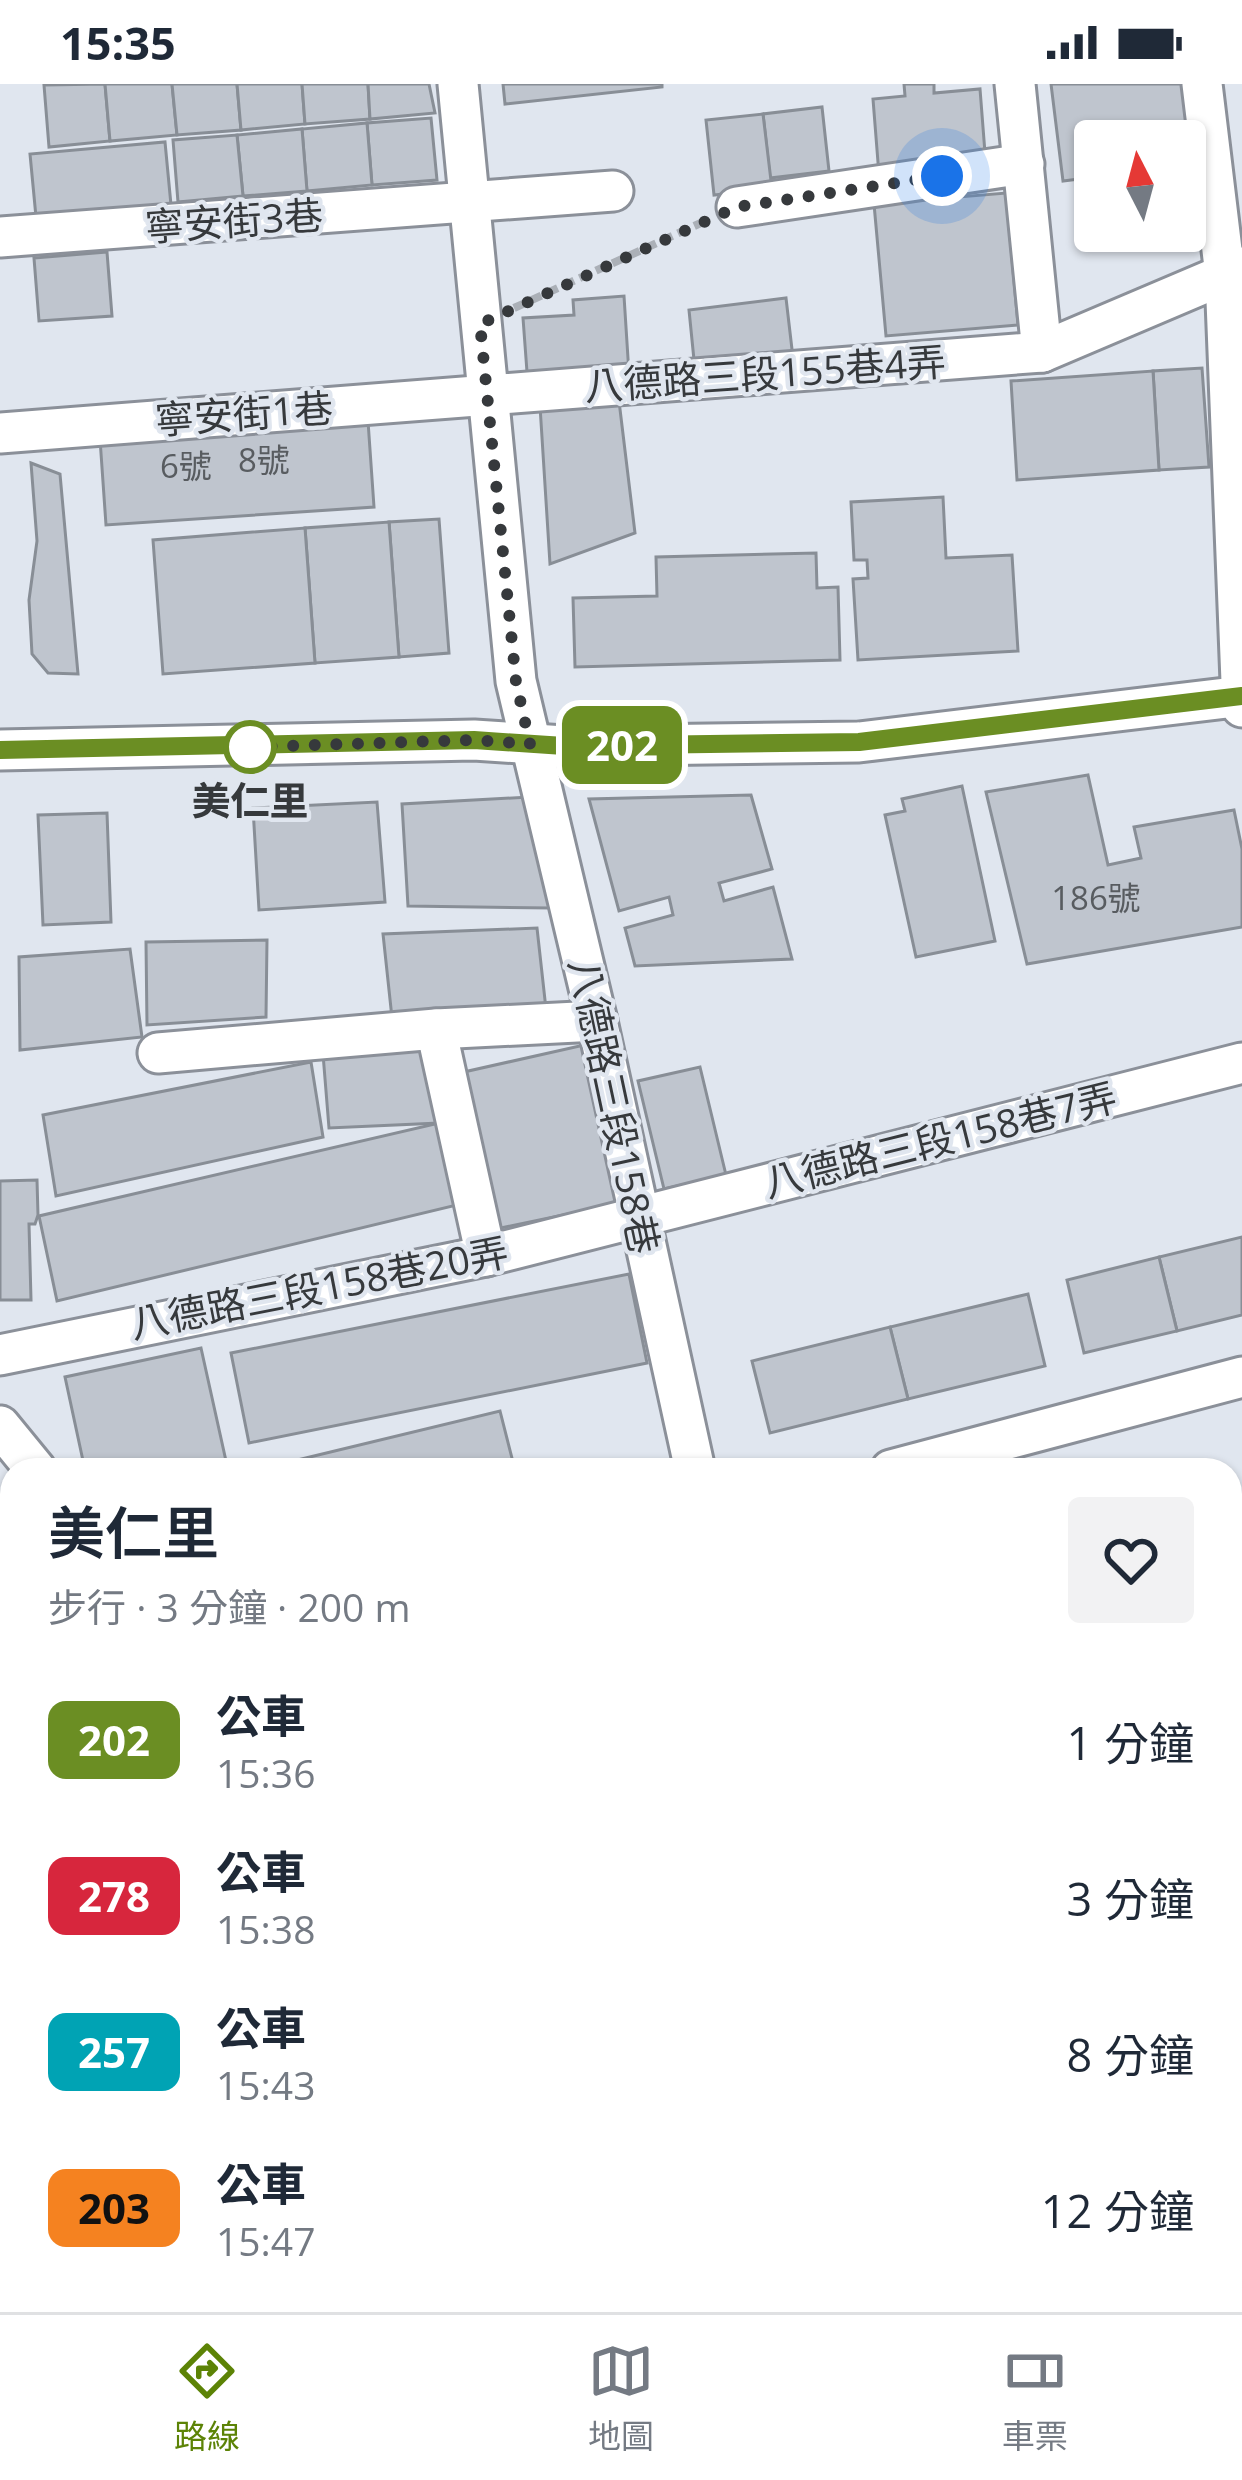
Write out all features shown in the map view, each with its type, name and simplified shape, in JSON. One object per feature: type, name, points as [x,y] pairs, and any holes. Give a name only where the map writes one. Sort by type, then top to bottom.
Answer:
[{"type":"street","name":"八德路三段158巷","points":[[458,84],[516,682],[597,1021],[692,1458]]},
{"type":"street","points":[[1015,84],[1042,352]]},
{"type":"street","points":[[1202,84],[1234,271],[1242,707]]},
{"type":"street","points":[[737,207],[1024,164]]},
{"type":"street","name":"寧安街3巷","points":[[0,237],[613,191]]},
{"type":"street","name":"八德路三段155巷4弄","points":[[488,395],[1042,352],[1234,271]]},
{"type":"street","name":"寧安街1巷","points":[[0,433],[488,395]]},
{"type":"street","points":[[0,750],[474,740],[530,744],[859,742],[1241,697]]},
{"type":"street","points":[[158,1053],[436,1029],[597,1021]]},
{"type":"street","points":[[436,1029],[486,1256]]},
{"type":"street","name":"八德路三段158巷7弄","points":[[637,1217],[1242,1063]]},
{"type":"street","name":"八德路三段158巷20弄","points":[[0,1355],[486,1256],[637,1217]]},
{"type":"street","points":[[936,1458],[1242,1376]]},
{"type":"street","points":[[0,1426],[26,1458]]},
{"type":"path","points":[[480,324],[737,207]]},
{"type":"building","points":[[105,84],[110,141],[49,147],[44,85]]},
{"type":"building","points":[[105,84],[172,84],[177,135],[110,141]]},
{"type":"building","points":[[172,84],[237,84],[241,130],[177,135]]},
{"type":"building","points":[[237,84],[302,84],[305,124],[241,130]]},
{"type":"building","points":[[302,84],[368,84],[370,119],[305,124]]},
{"type":"building","points":[[368,84],[429,84],[435,113],[370,119]]},
{"type":"building","points":[[503,84],[662,84],[662,87],[505,104]]},
{"type":"building","points":[[904,84],[934,84],[934,93],[980,89],[986,166],[879,175],[873,99],[905,96]]},
{"type":"building","points":[[1051,84],[1182,84],[1186,120],[1074,120],[1074,180],[1063,181]]},
{"type":"building","points":[[822,107],[829,171],[770,178],[763,114]]},
{"type":"building","points":[[763,114],[772,189],[714,195],[706,120]]},
{"type":"building","points":[[431,118],[437,180],[372,185],[367,123]]},
{"type":"building","points":[[367,123],[372,185],[307,191],[302,129]]},
{"type":"building","points":[[302,129],[307,191],[243,196],[237,135]]},
{"type":"building","points":[[237,135],[243,196],[178,202],[173,140]]},
{"type":"building","points":[[165,142],[171,205],[36,217],[30,154]]},
{"type":"building","points":[[1006,193],[1018,325],[886,336],[874,204]]},
{"type":"building","points":[[107,252],[112,316],[39,321],[34,258]]},
{"type":"building","points":[[624,296],[629,374],[585,369],[527,372],[523,318],[574,315],[573,300]]},
{"type":"building","points":[[786,298],[793,358],[695,370],[689,310]]},
{"type":"building","points":[[1202,368],[1209,467],[1159,470],[1153,371]]},
{"type":"building","points":[[1153,371],[1159,470],[1017,480],[1011,381]]},
{"type":"building","points":[[619,401],[635,533],[550,564],[540,406]]},
{"type":"building","points":[[368,421],[374,507],[106,525],[100,439]]},
{"type":"building","points":[[31,463],[60,474],[78,674],[48,673],[32,654],[29,600],[37,541]]},
{"type":"building","points":[[943,497],[946,558],[1012,555],[1018,651],[858,660],[853,579],[868,578],[867,560],[854,560],[851,502]]},
{"type":"building","points":[[439,519],[449,653],[399,657],[389,522]]},
{"type":"building","points":[[389,522],[399,657],[315,663],[305,528]]},
{"type":"building","points":[[305,528],[315,663],[163,674],[153,540]]},
{"type":"building","points":[[816,553],[817,588],[838,587],[840,660],[575,667],[573,598],[657,596],[656,557]]},
{"type":"building","points":[[1088,775],[1108,865],[1141,858],[1134,827],[1234,810],[1242,849],[1242,927],[1027,964],[986,792]]},
{"type":"building","points":[[962,786],[995,941],[916,957],[885,815],[905,811],[902,799]]},
{"type":"building","points":[[751,795],[772,869],[719,883],[724,901],[773,887],[792,959],[635,966],[625,928],[673,915],[669,897],[619,911],[589,799]]},
{"type":"building","points":[[529,797],[550,908],[408,906],[402,804]]},
{"type":"building","points":[[377,802],[385,902],[259,910],[253,808]]},
{"type":"building","points":[[107,813],[111,922],[43,925],[38,815]]},
{"type":"building","points":[[537,928],[546,1009],[392,1018],[383,934]]},
{"type":"building","points":[[267,940],[266,1017],[147,1025],[146,942]]},
{"type":"building","points":[[130,949],[142,1037],[20,1050],[19,957]]},
{"type":"building","points":[[584,1045],[616,1204],[496,1229],[464,1072]]},
{"type":"building","points":[[424,1047],[439,1123],[329,1128],[323,1054]]},
{"type":"building","points":[[311,1062],[323,1137],[56,1196],[43,1115]]},
{"type":"building","points":[[700,1067],[726,1175],[664,1189],[638,1081]]},
{"type":"building","points":[[439,1123],[457,1205],[57,1301],[39,1216]]},
{"type":"building","points":[[37,1180],[38,1215],[35,1224],[29,1224],[31,1300],[0,1300],[0,1181]]},
{"type":"building","points":[[1242,1237],[1242,1315],[1177,1331],[1159,1257]]},
{"type":"building","points":[[1159,1257],[1177,1331],[1084,1353],[1067,1280]]},
{"type":"building","points":[[629,1274],[647,1363],[249,1443],[231,1353]]},
{"type":"building","points":[[1028,1294],[1045,1366],[908,1399],[890,1327]]},
{"type":"building","points":[[890,1327],[908,1399],[770,1433],[752,1361]]},
{"type":"building","points":[[201,1348],[225,1458],[82,1458],[65,1377]]},
{"type":"building","points":[[500,1411],[512,1458],[306,1458]]},
{"type":"bus line","name":"202","points":[[0,750],[474,740],[564,746],[859,742],[1242,696]]},
{"type":"place","name":"美仁里","points":[[250,747]]},
{"type":"route","points":[[250,747],[474,740],[530,744],[516,682],[480,324],[737,207],[942,176]]}]
